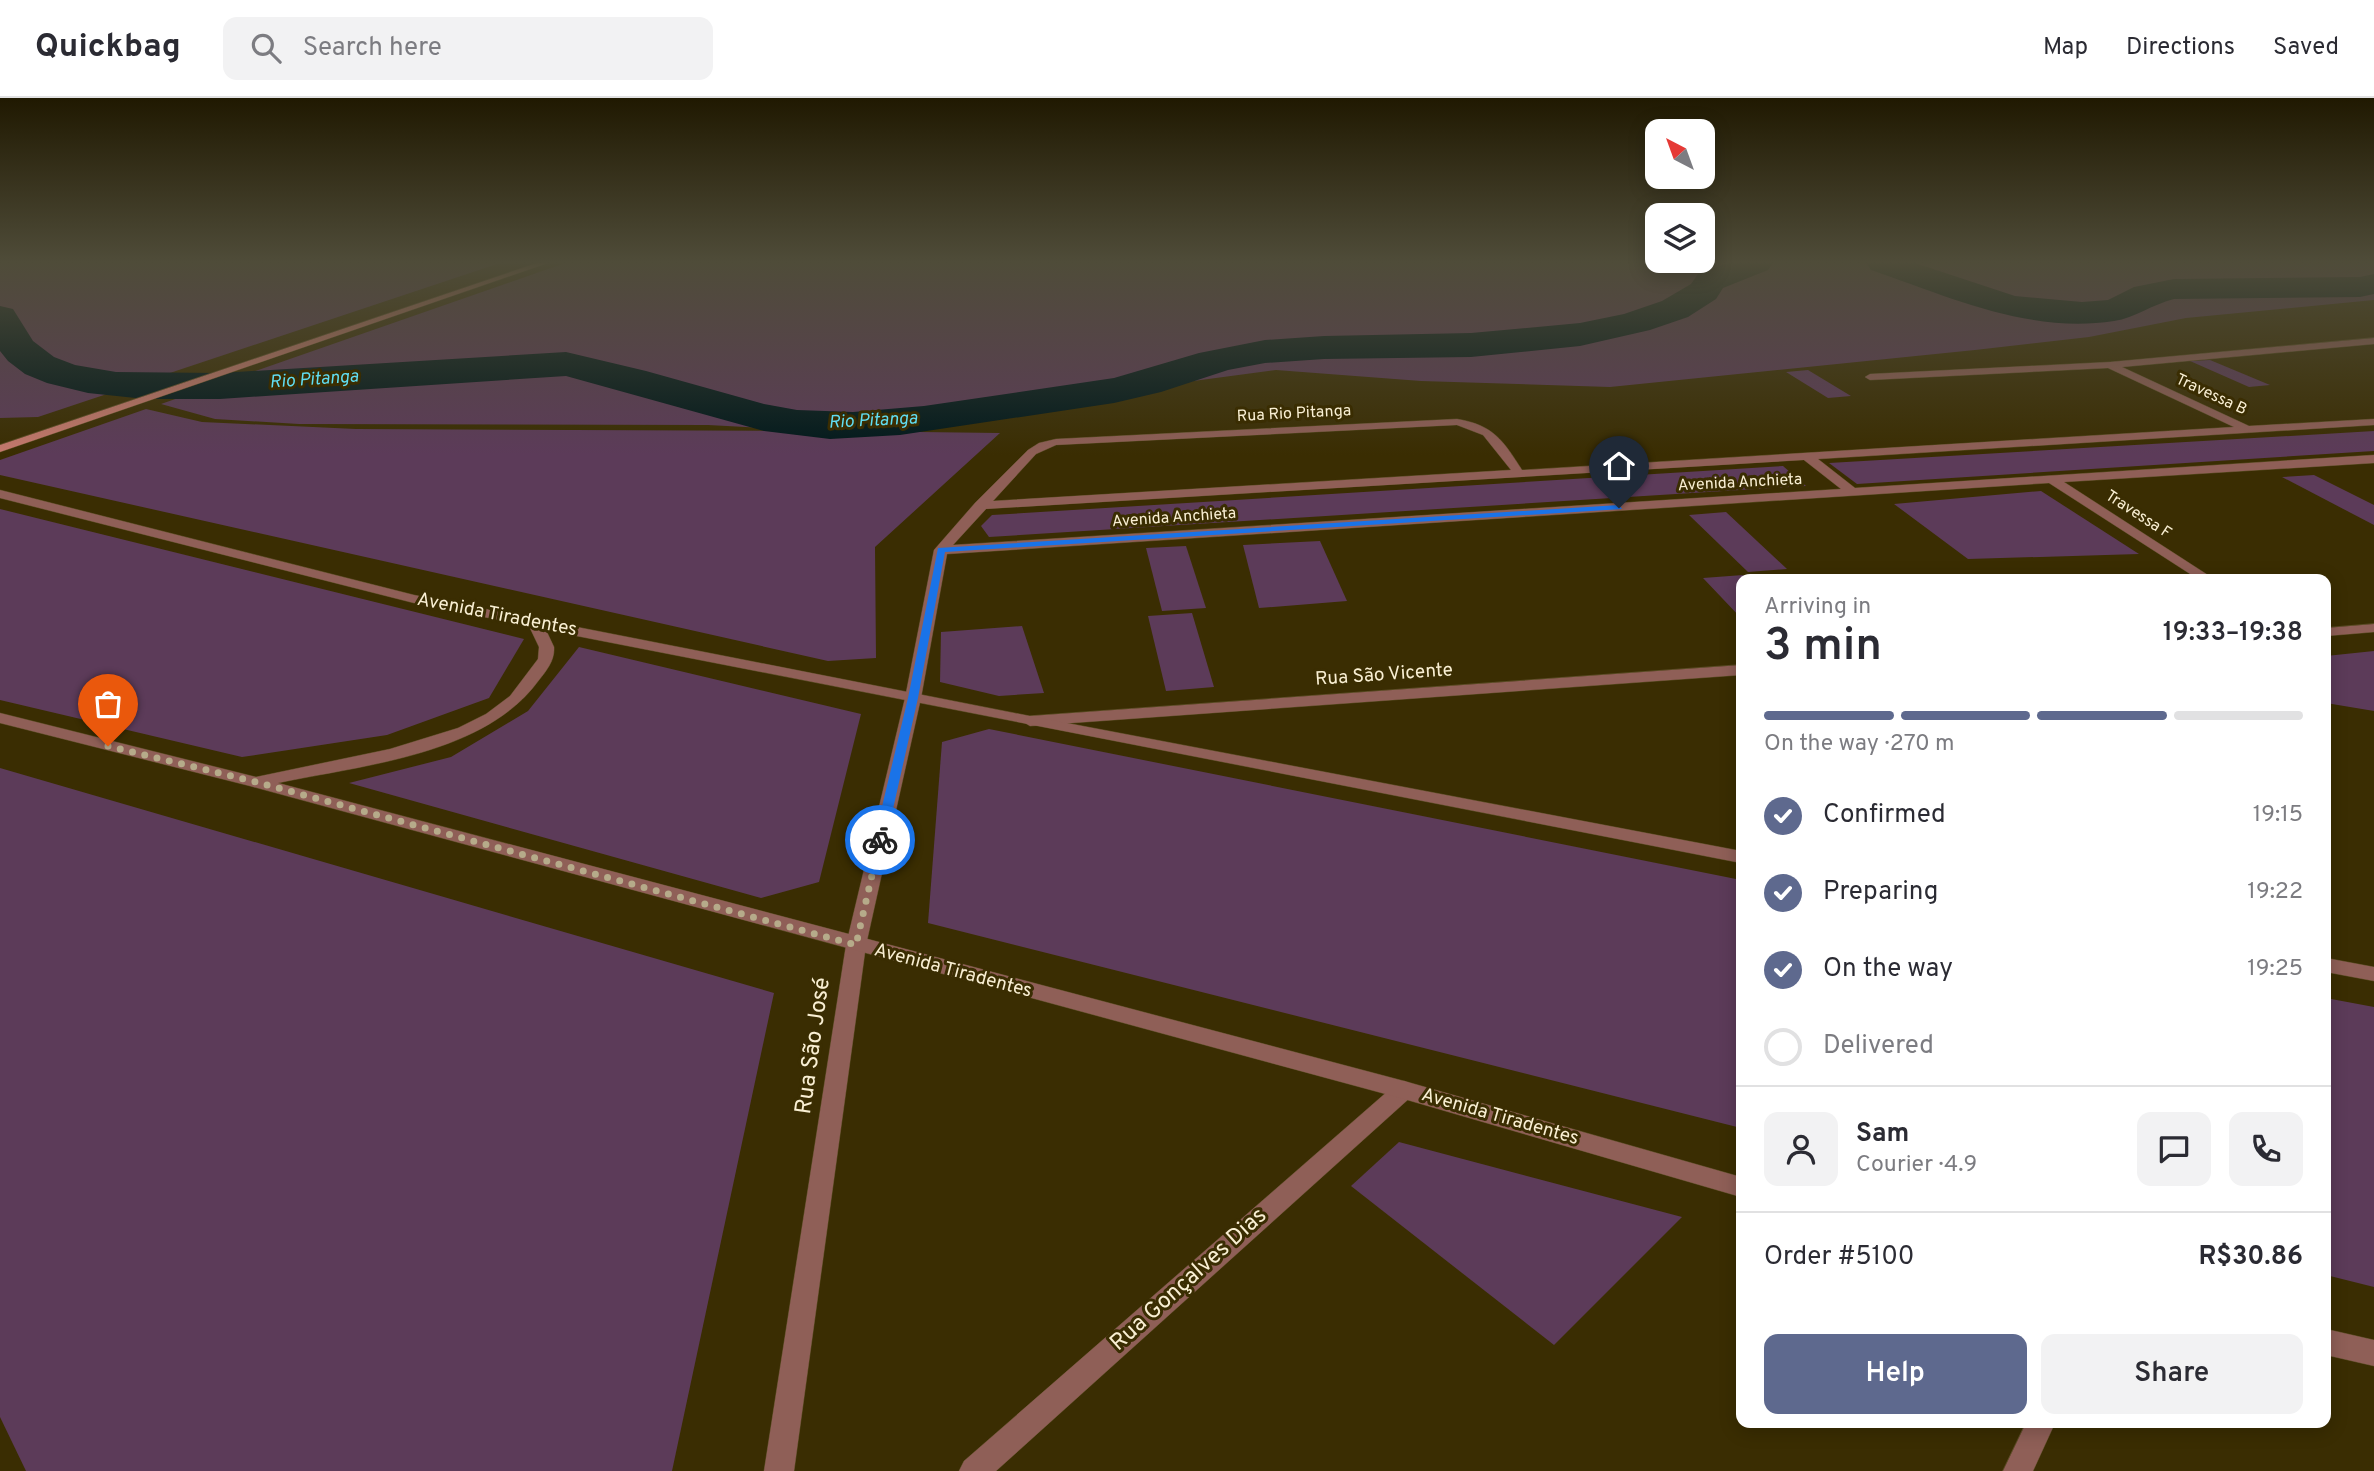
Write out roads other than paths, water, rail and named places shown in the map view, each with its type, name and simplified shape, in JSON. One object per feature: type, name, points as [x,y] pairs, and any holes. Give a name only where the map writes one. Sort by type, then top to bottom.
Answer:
[{"type":"main road","points":[[0,449],[357,327]]},
{"type":"street","points":[[1870,377],[2138,363],[2374,341]]},
{"type":"street","name":"Travessa B","points":[[2110,365],[2247,430]]},
{"type":"street","name":"Rua Rio Pitanga","points":[[979,506],[1032,452],[1046,443],[1457,422],[1482,428],[1490,433],[1519,474]]},
{"type":"street","name":"Avenida Anchieta","points":[[979,506],[2374,422]]},
{"type":"street","points":[[1809,458],[1855,494]]},
{"type":"street","name":"Avenida Anchieta","points":[[941,550],[2374,460]]},
{"type":"street","name":"Travessa F","points":[[2051,479],[2199,574]]},
{"type":"street","name":"Avenida Tiradentes","points":[[0,494],[414,599],[1030,721],[1736,856]]},
{"type":"street","points":[[941,550],[979,506]]},
{"type":"street","name":"Rua São José","points":[[779,1471],[856,945],[913,698],[941,550]]},
{"type":"street","points":[[256,782],[437,742],[480,723],[512,704],[548,660],[548,643],[534,623]]},
{"type":"street","points":[[2331,632],[2374,628]]},
{"type":"street","name":"Rua São Vicente","points":[[1030,721],[1736,670]]},
{"type":"street","name":"Avenida Tiradentes","points":[[0,718],[256,782],[1404,1090],[1736,1186]]},
{"type":"street","points":[[2331,965],[2374,974]]},
{"type":"street","name":"Rua Gonçalves Dias","points":[[974,1471],[1404,1090]]},
{"type":"street","points":[[2331,1343],[2374,1353]]},
{"type":"street","points":[[2018,1471],[2039,1428]]},
{"type":"waterway","name":"Rio Pitanga","points":[[6,327],[22,353],[39,365],[88,381],[145,386],[220,386],[566,364],[631,379],[764,417],[830,426],[924,419],[1082,396],[1157,380],[1213,361],[1265,352],[1324,347],[1471,345],[1580,335],[1618,327]]}]
